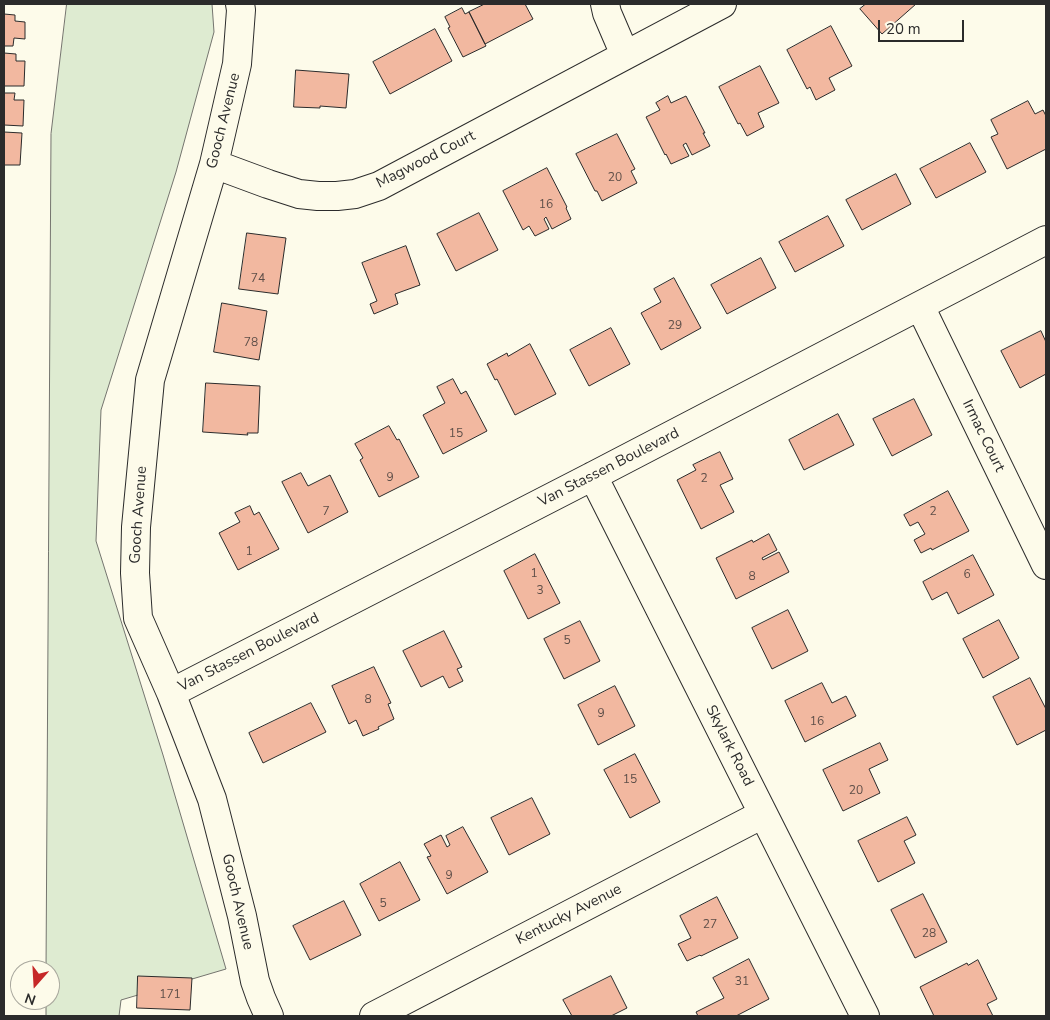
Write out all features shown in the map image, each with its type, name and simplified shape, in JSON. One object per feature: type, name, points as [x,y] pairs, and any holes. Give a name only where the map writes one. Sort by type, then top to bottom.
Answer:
[{"type":"street","name":"Gooch Avenue","points":[[240,4],[237,64],[214,164],[150,380],[136,527],[135,573],[138,618],[171,693],[212,799],[242,916],[255,981],[269,1016]]},
{"type":"street","points":[[605,4],[625,55]]},
{"type":"street","name":"Magwood Court","points":[[214,164],[300,194],[318,196],[355,194],[379,186],[722,4]]},
{"type":"street","name":"Van Stassen Boulevard","points":[[171,693],[1046,240]]},
{"type":"street","name":"Irmac Court","points":[[920,306],[1046,565]]},
{"type":"street","name":"Skylark Road","points":[[593,476],[865,1016]]},
{"type":"street","name":"Kentucky Avenue","points":[[374,1016],[763,814]]},
{"type":"green space","points":[[67,4],[212,4],[214,32],[176,172],[101,410],[96,541],[163,755],[226,969],[121,1000],[119,1016],[46,1016],[46,1010],[60,1010],[60,960],[46,960],[51,134]]},
{"type":"building","points":[[485,4],[525,4],[533,19],[485,44],[469,12]]},
{"type":"building","points":[[866,4],[916,4],[882,34],[860,9]]},
{"type":"building","points":[[462,8],[465,14],[469,12],[486,46],[463,57],[448,28],[450,27],[445,17]]},
{"type":"building","points":[[4,14],[15,15],[15,21],[25,22],[25,39],[14,38],[13,46],[4,46]]},
{"type":"building","points":[[831,26],[852,66],[829,78],[835,90],[816,100],[810,87],[807,89],[787,50]]},
{"type":"building","points":[[435,29],[452,61],[390,94],[373,62]]},
{"type":"building","points":[[4,53],[16,54],[16,61],[25,61],[24,86],[4,86]]},
{"type":"building","points":[[760,66],[779,103],[758,113],[764,127],[747,136],[740,123],[738,124],[719,87]]},
{"type":"building","points":[[296,70],[349,74],[346,108],[294,107]]},
{"type":"building","points":[[4,93],[15,93],[14,100],[24,100],[23,126],[4,125]]},
{"type":"building","points":[[668,96],[671,103],[686,96],[710,146],[692,155],[686,143],[683,145],[689,156],[671,164],[646,117],[660,110],[656,103]]},
{"type":"building","points":[[1028,101],[1035,114],[1043,110],[1046,116],[1046,149],[1007,169],[991,137],[998,134],[991,120]]},
{"type":"building","points":[[4,132],[22,133],[20,165],[4,165]]},
{"type":"building","points":[[617,134],[635,169],[631,171],[637,183],[602,201],[576,154]]},
{"type":"building","points":[[970,143],[986,172],[936,198],[920,169]]},
{"type":"building","points":[[547,168],[571,219],[552,229],[546,217],[544,219],[549,229],[535,236],[529,226],[523,230],[503,191]]},
{"type":"building","points":[[896,174],[911,204],[862,230],[846,200]]},
{"type":"building","points":[[479,213],[498,250],[456,271],[437,234]]},
{"type":"building","points":[[828,216],[844,246],[795,272],[779,242]]},
{"type":"building","points":[[247,233],[286,238],[278,294],[239,289]]},
{"type":"building","points":[[406,246],[420,285],[395,294],[398,304],[374,314],[370,304],[377,301],[362,263]]},
{"type":"building","points":[[761,258],[776,288],[727,314],[711,285]]},
{"type":"building","points":[[674,278],[701,328],[661,350],[641,313],[661,302],[654,289]]},
{"type":"building","points":[[222,303],[267,311],[259,360],[214,352]]},
{"type":"building","points":[[611,328],[630,364],[589,386],[570,350]]},
{"type":"building","points":[[1041,331],[1046,342],[1046,374],[1020,388],[1001,351]]},
{"type":"building","points":[[530,344],[556,394],[515,415],[497,379],[495,380],[487,364],[507,353],[508,356]]},
{"type":"building","points":[[453,379],[461,394],[466,391],[487,431],[443,454],[423,415],[445,403],[437,387]]},
{"type":"building","points":[[206,383],[260,386],[258,433],[247,433],[248,435],[203,432]]},
{"type":"building","points":[[914,399],[932,435],[892,456],[873,419]]},
{"type":"building","points":[[838,414],[854,445],[804,470],[789,440]]},
{"type":"building","points":[[389,426],[397,440],[399,439],[419,477],[379,497],[360,460],[363,458],[355,444]]},
{"type":"building","points":[[720,452],[733,479],[720,485],[734,512],[701,529],[677,480],[696,470],[693,465]]},
{"type":"building","points":[[301,473],[308,486],[330,475],[348,512],[308,533],[282,482]]},
{"type":"building","points":[[948,491],[969,531],[932,550],[931,548],[921,553],[914,540],[925,534],[918,522],[910,526],[904,515]]},
{"type":"building","points":[[250,506],[254,515],[259,512],[279,549],[238,570],[219,533],[240,522],[235,513]]},
{"type":"building","points":[[769,534],[777,550],[762,558],[763,560],[779,552],[789,572],[736,599],[716,558],[752,540],[753,542]]},
{"type":"building","points":[[535,554],[560,603],[528,619],[504,571]]},
{"type":"building","points":[[973,555],[994,595],[958,614],[947,592],[932,600],[923,582]]},
{"type":"building","points":[[788,610],[808,651],[772,669],[752,628]]},
{"type":"building","points":[[999,620],[1019,658],[983,678],[963,639]]},
{"type":"building","points":[[580,621],[600,661],[564,679],[544,639]]},
{"type":"building","points":[[444,631],[462,667],[457,669],[463,681],[449,688],[443,676],[421,687],[403,651]]},
{"type":"building","points":[[374,667],[391,703],[388,704],[394,719],[378,727],[379,729],[363,736],[356,720],[349,724],[332,686]]},
{"type":"building","points":[[1030,678],[1046,709],[1046,730],[1017,745],[993,697]]},
{"type":"building","points":[[822,683],[832,703],[846,696],[856,716],[805,742],[785,701]]},
{"type":"building","points":[[615,686],[635,726],[598,745],[578,705]]},
{"type":"building","points":[[311,703],[326,732],[263,763],[249,733]]},
{"type":"building","points":[[880,743],[888,760],[869,769],[880,793],[843,811],[823,770]]},
{"type":"building","points":[[635,754],[660,802],[630,818],[604,770]]},
{"type":"building","points":[[532,798],[550,834],[509,855],[491,818]]},
{"type":"building","points":[[907,817],[916,835],[904,841],[915,863],[878,882],[858,841]]},
{"type":"building","points":[[463,827],[488,872],[447,894],[427,857],[431,856],[424,844],[441,835],[447,847],[450,845],[446,836]]},
{"type":"building","points":[[400,862],[420,900],[379,921],[360,884]]},
{"type":"building","points":[[923,894],[947,942],[915,958],[891,910]]},
{"type":"building","points":[[717,897],[738,938],[687,961],[678,944],[691,938],[680,916]]},
{"type":"building","points":[[344,901],[361,935],[310,960],[293,926]]},
{"type":"building","points":[[749,959],[769,999],[736,1016],[698,1016],[696,1012],[724,998],[713,978]]},
{"type":"building","points":[[978,960],[997,999],[987,1004],[993,1016],[934,1016],[920,987],[967,963],[968,965]]},
{"type":"building","points":[[138,976],[192,978],[190,1010],[137,1008]]},
{"type":"building","points":[[611,976],[627,1008],[611,1016],[572,1016],[563,1000]]}]
